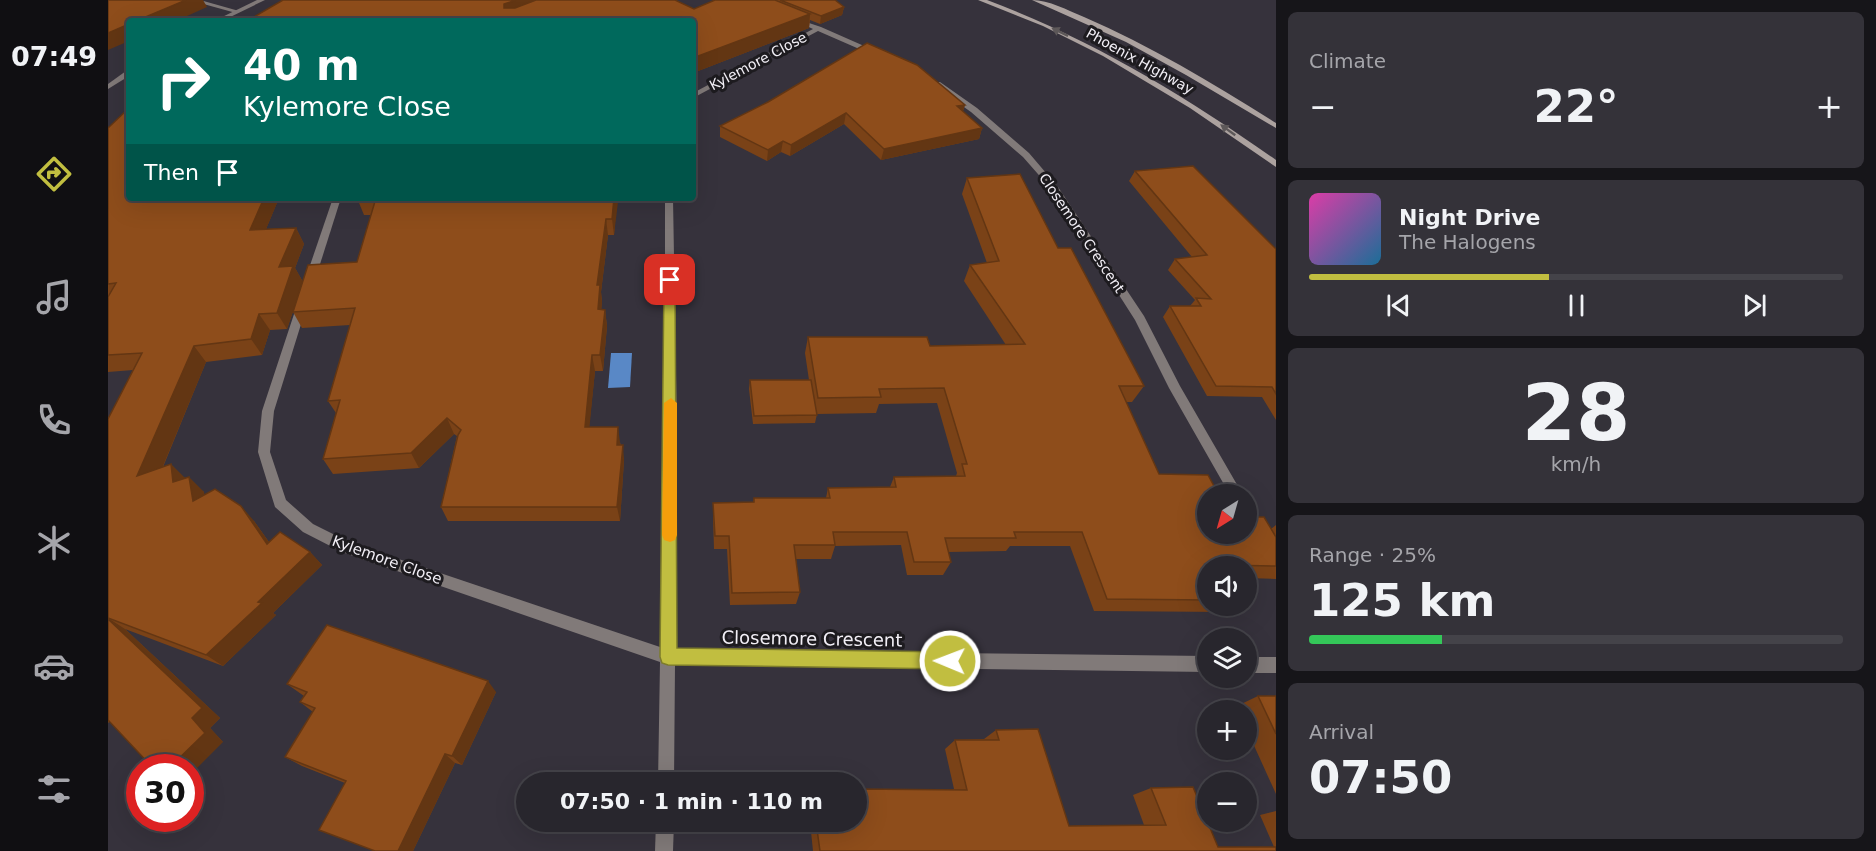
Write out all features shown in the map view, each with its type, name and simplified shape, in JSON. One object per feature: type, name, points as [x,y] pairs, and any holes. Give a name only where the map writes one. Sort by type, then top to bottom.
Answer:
[{"type":"main road","name":"Phoenix Highway","points":[[981,0],[1044,24],[1108,56],[1173,93],[1276,164]]},
{"type":"main road","name":"Phoenix Highway","points":[[1035,0],[1102,28],[1168,61],[1276,126]]},
{"type":"street","points":[[192,0],[236,11]]},
{"type":"street","points":[[223,18],[262,0]]},
{"type":"street","name":"Kylemore Close","points":[[788,16],[819,28]]},
{"type":"street","points":[[819,28],[889,59]]},
{"type":"street","name":"Kylemore Close","points":[[696,94],[819,28]]},
{"type":"street","points":[[108,87],[126,75]]},
{"type":"street","name":"Closemore Crescent","points":[[927,78],[945,89],[1026,155],[1055,189],[1140,319],[1231,484]]},
{"type":"street","name":"Kylemore Close","points":[[336,201],[268,411],[264,452],[280,503],[308,528],[346,548],[668,657]]},
{"type":"street","points":[[666,772],[671,433],[669,201]]},
{"type":"street","points":[[1257,531],[1264,543]]},
{"type":"street","name":"Closemore Crescent","points":[[668,657],[1197,664]]},
{"type":"street","points":[[1257,665],[1276,665]]},
{"type":"street","points":[[664,851],[665,832]]},
{"type":"water","points":[[611,353],[632,353],[630,387],[608,388]]},
{"type":"building","points":[[108,0],[186,0],[143,18],[126,18],[126,25],[108,33]]},
{"type":"building","points":[[283,0],[516,0],[504,4],[504,8],[515,8],[536,0],[675,0],[694,9],[715,0],[775,0],[810,14],[696,57],[696,18],[252,18]]},
{"type":"building","points":[[780,0],[835,0],[844,7],[821,16]]},
{"type":"building","points":[[867,43],[917,65],[965,105],[957,106],[982,128],[884,149],[846,113],[791,145],[783,141],[768,150],[720,126],[768,102]]},
{"type":"building","points":[[126,111],[126,201],[263,201],[250,230],[296,228],[279,267],[293,266],[277,313],[259,314],[251,339],[194,346],[137,476],[171,464],[173,482],[189,477],[193,501],[215,489],[241,506],[267,544],[280,532],[310,552],[258,602],[262,603],[206,655],[108,618],[108,419],[142,353],[108,355],[108,297],[116,283],[108,284],[108,128]]},
{"type":"building","points":[[1193,166],[1276,249],[1276,394],[1272,387],[1216,386],[1170,306],[1201,306],[1196,298],[1211,299],[1175,259],[1207,255],[1135,171]]},
{"type":"building","points":[[1020,174],[1058,248],[1071,248],[1144,386],[1119,386],[1159,474],[1208,475],[1213,484],[1197,484],[1197,544],[1257,544],[1257,517],[1264,517],[1276,537],[1276,566],[1257,566],[1257,556],[1197,556],[1197,600],[1107,599],[1082,532],[1014,532],[1016,538],[945,538],[951,562],[914,562],[907,532],[833,532],[835,545],[794,545],[800,592],[732,593],[729,536],[715,536],[713,503],[754,502],[754,498],[830,498],[828,488],[896,487],[894,477],[965,476],[962,464],[967,464],[944,388],[879,389],[881,397],[818,398],[808,337],[927,337],[930,346],[1025,344],[970,265],[999,261],[967,178]]},
{"type":"building","points":[[375,201],[614,201],[612,219],[606,219],[597,285],[600,285],[598,309],[605,310],[600,355],[592,355],[585,427],[618,427],[617,445],[623,445],[617,507],[441,507],[461,430],[447,418],[411,453],[323,459],[340,400],[328,401],[355,308],[293,312],[308,265],[357,262]]},
{"type":"building","points":[[750,380],[811,380],[817,415],[754,416]]},
{"type":"building","points":[[108,619],[202,708],[192,718],[205,733],[183,754],[140,754],[108,720]]},
{"type":"building","points":[[327,625],[488,681],[452,756],[445,754],[398,851],[375,851],[319,830],[346,781],[285,757],[315,708],[300,702],[307,692],[287,684]]},
{"type":"building","points":[[1258,696],[1276,696],[1276,734]]},
{"type":"building","points":[[1038,729],[1069,826],[1166,825],[1151,788],[1193,787],[1197,797],[1197,832],[1212,832],[1218,847],[1276,847],[1276,851],[820,851],[817,832],[867,832],[867,789],[967,790],[955,740],[999,740],[996,730]]},
{"type":"slow traffic","points":[[670,535],[671,403]]},
{"type":"route","points":[[670,280],[671,433],[668,657],[950,661]]}]
